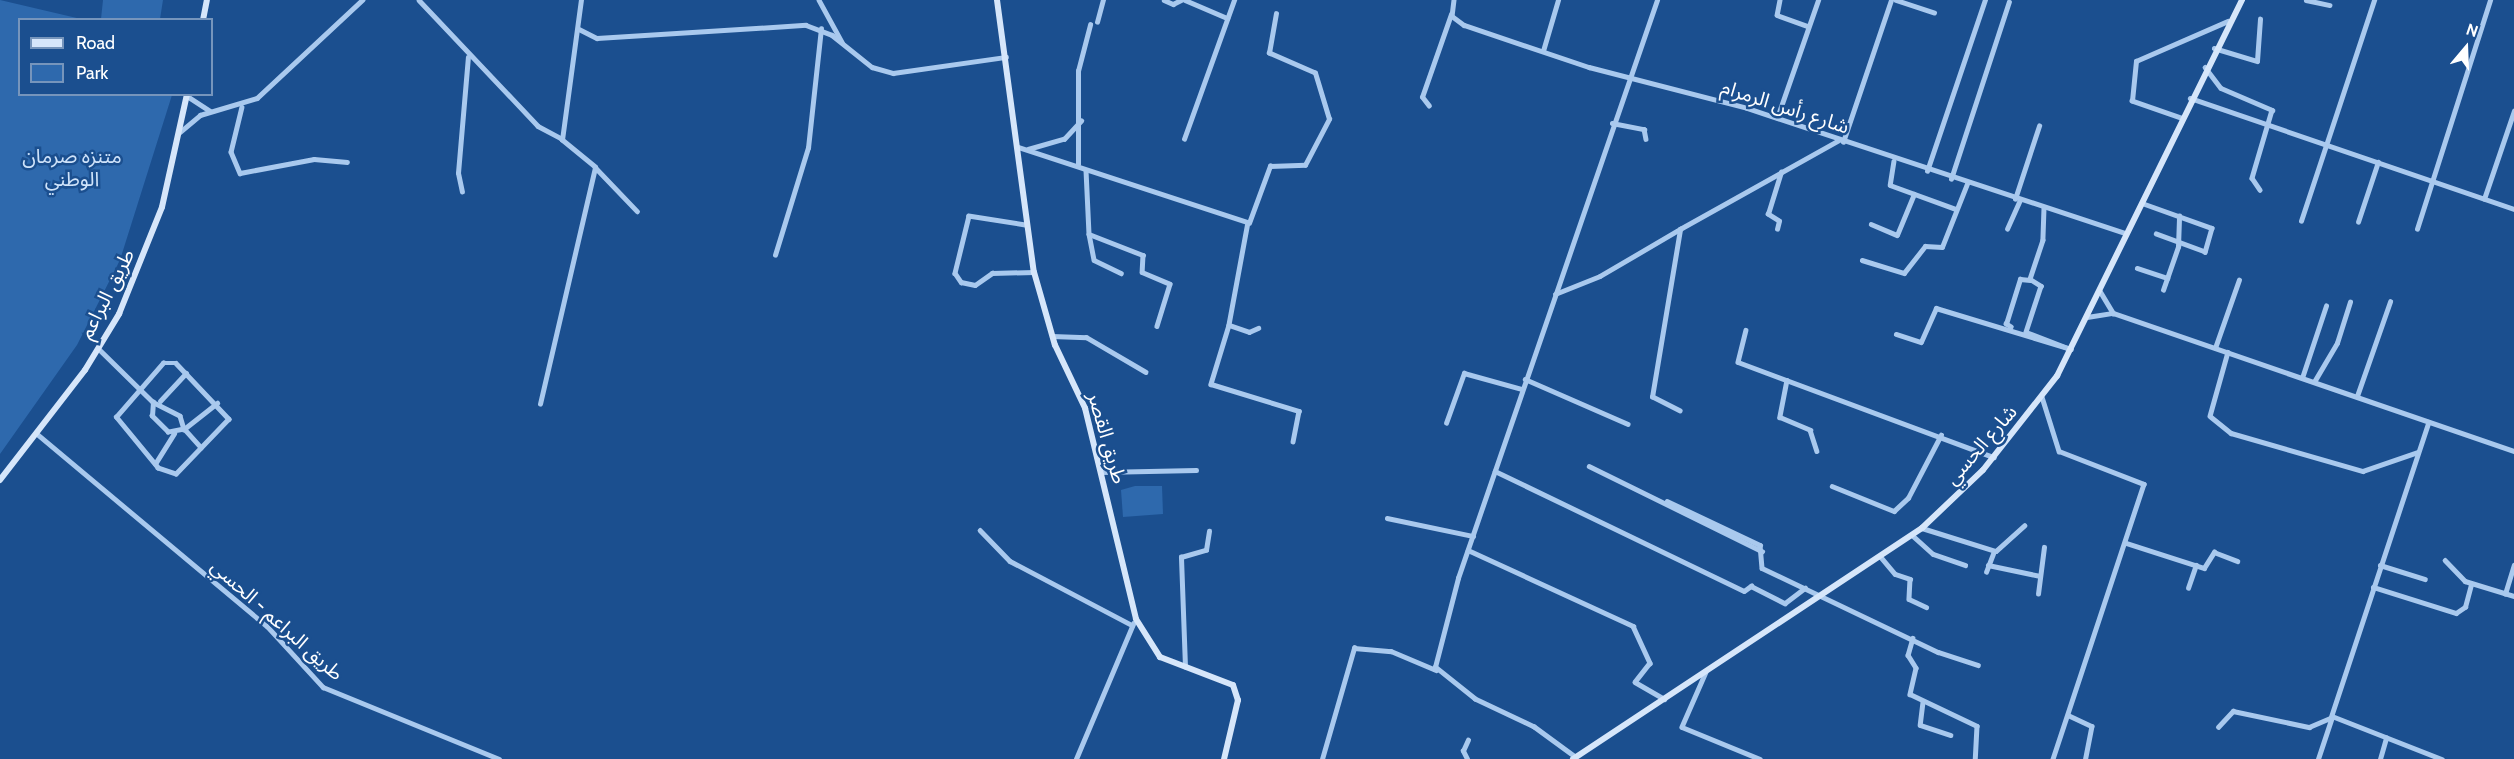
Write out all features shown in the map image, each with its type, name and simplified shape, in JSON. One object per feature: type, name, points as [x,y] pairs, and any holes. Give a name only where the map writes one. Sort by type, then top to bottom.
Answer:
[{"type":"street","points":[[203,18],[207,0]]},
{"type":"street","points":[[346,162],[314,159],[240,173],[231,152],[242,107],[362,0]]},
{"type":"street","points":[[419,0],[468,57],[538,126],[562,140],[595,167],[637,212]]},
{"type":"street","points":[[562,140],[579,29],[581,0]]},
{"type":"street","points":[[819,0],[842,42]]},
{"type":"street","name":"طريق القصر","points":[[997,0],[1018,147],[1025,225],[1034,272],[1052,336],[1085,408],[1134,622],[1151,648],[1185,667],[1225,681],[1237,693],[1224,759]]},
{"type":"street","points":[[1096,22],[1103,0]]},
{"type":"street","points":[[1164,0],[1172,4],[1183,0],[1227,18]]},
{"type":"street","points":[[1184,139],[1234,0]]},
{"type":"street","points":[[1429,106],[1422,97],[1454,0]]},
{"type":"street","points":[[1542,51],[1558,0]]},
{"type":"street","points":[[1436,670],[1468,550],[1612,123],[1657,0]]},
{"type":"street","points":[[1780,0],[1777,15],[1808,26]]},
{"type":"street","points":[[1777,118],[1818,0]]},
{"type":"street","points":[[1555,294],[1600,276],[1781,172],[1841,141],[1891,0]]},
{"type":"street","points":[[1896,0],[1934,12]]},
{"type":"street","points":[[1927,171],[1985,0]]},
{"type":"street","name":"شارع الحسي","points":[[1574,758],[1922,528],[1994,457],[2042,397],[2070,349],[2100,291],[2214,48],[2242,0]]},
{"type":"street","points":[[2306,0],[2329,5]]},
{"type":"street","points":[[2301,220],[2324,144],[2374,0]]},
{"type":"street","points":[[2417,229],[2490,0]]},
{"type":"street","points":[[1951,179],[2009,2]]},
{"type":"street","name":"شارع رأس الرمرام","points":[[1451,12],[1464,25],[1542,51],[1777,118],[1894,161],[2126,233]]},
{"type":"street","points":[[1276,14],[1269,53],[1315,73],[1329,119],[1305,165],[1270,166],[1249,223],[1229,325],[1211,384],[1299,411],[1293,441]]},
{"type":"street","points":[[2214,48],[2257,61],[2260,19]]},
{"type":"street","points":[[2181,118],[2132,101],[2136,61],[2228,21]]},
{"type":"street","points":[[579,29],[597,38],[796,24],[821,29],[842,42],[872,67],[893,73],[1006,57]]},
{"type":"street","points":[[1078,164],[1081,121],[1078,71],[1090,25]]},
{"type":"street","points":[[776,255],[808,148],[821,29]]},
{"type":"street","points":[[462,192],[458,173],[468,57]]},
{"type":"street","points":[[2205,67],[2221,88],[2271,108],[2271,125],[2252,177],[2260,190]]},
{"type":"street","name":"طريق البراعم","points":[[0,480],[99,349],[151,241],[180,132],[187,96]]},
{"type":"street","points":[[188,96],[210,111]]},
{"type":"street","points":[[2190,98],[2514,209]]},
{"type":"street","points":[[180,132],[210,111],[242,107]]},
{"type":"street","points":[[2484,199],[2514,111]]},
{"type":"street","points":[[1028,149],[1064,139],[1081,121]]},
{"type":"street","points":[[1612,123],[1644,129],[1646,139]]},
{"type":"street","points":[[2007,229],[2018,200],[2039,126]]},
{"type":"street","points":[[1018,147],[1078,164],[1086,170],[1249,223]]},
{"type":"street","points":[[1894,161],[1890,185],[1956,209]]},
{"type":"street","points":[[2358,222],[2378,162]]},
{"type":"street","points":[[540,404],[595,167]]},
{"type":"street","points":[[1086,170],[1089,234],[1094,260],[1121,273]]},
{"type":"street","points":[[1777,229],[1779,221],[1768,214],[1781,172]]},
{"type":"street","points":[[1862,260],[1904,273],[1925,246],[1945,245],[1956,209],[1967,184]]},
{"type":"street","points":[[1871,224],[1897,235],[1914,194]]},
{"type":"street","points":[[2142,203],[2212,230],[2205,252],[2156,234]]},
{"type":"street","points":[[2030,280],[2043,240],[2044,208]]},
{"type":"street","points":[[1025,225],[969,216],[955,273],[961,282],[975,285],[992,273],[1034,272]]},
{"type":"street","points":[[2163,290],[2178,242],[2179,216]]},
{"type":"street","points":[[1680,229],[1652,397],[1680,411]]},
{"type":"street","points":[[1089,234],[1143,255],[1142,272],[1168,282],[1157,326]]},
{"type":"street","points":[[2137,268],[2167,278]]},
{"type":"street","points":[[2026,332],[2042,286],[2030,280],[2018,283],[2006,324],[2014,329],[2070,349]]},
{"type":"street","points":[[2215,348],[2239,280]]},
{"type":"street","points":[[2100,291],[2113,313]]},
{"type":"street","points":[[2314,382],[2337,343],[2350,302]]},
{"type":"street","points":[[2357,396],[2390,302]]},
{"type":"street","points":[[2302,378],[2326,306]]},
{"type":"street","points":[[1896,334],[1921,342],[1936,308],[2026,332],[2070,349]]},
{"type":"street","points":[[2087,317],[2113,313],[2514,451]]},
{"type":"street","points":[[1229,325],[1249,332],[1258,328]]},
{"type":"street","points":[[1746,330],[1737,360],[1786,380],[1941,435],[1994,457]]},
{"type":"street","points":[[1052,336],[1086,337],[1146,372]]},
{"type":"street","points":[[99,349],[153,402],[152,416],[174,434]]},
{"type":"street","points":[[2228,352],[2210,416],[2231,433],[2363,471],[2418,452]]},
{"type":"street","points":[[168,361],[186,373],[217,402],[229,419],[176,474],[155,464],[116,417],[139,387],[168,361]]},
{"type":"street","points":[[153,402],[160,401],[186,373]]},
{"type":"street","points":[[1446,423],[1464,374],[1522,389]]},
{"type":"street","points":[[1526,379],[1628,424]]},
{"type":"street","points":[[1786,380],[1780,417],[1810,430],[1817,451]]},
{"type":"street","points":[[2042,397],[2059,451],[2143,481],[2126,543],[2053,759]]},
{"type":"street","points":[[160,401],[180,416],[184,429],[201,448]]},
{"type":"street","points":[[155,464],[174,434],[184,429],[217,402]]},
{"type":"street","points":[[2318,759],[2380,565],[2429,422]]},
{"type":"street","name":"طريق البراعم - الحسي","points":[[36,433],[267,626],[323,687],[499,759]]},
{"type":"street","points":[[1832,486],[1894,511],[1908,498],[1941,435]]},
{"type":"street","points":[[1589,466],[1762,551]]},
{"type":"street","points":[[1101,472],[1196,470]]},
{"type":"street","points":[[1495,471],[1744,591],[1751,586],[1785,603],[1805,588]]},
{"type":"street","points":[[1666,501],[1760,545],[1762,568],[1913,638],[1978,665]]},
{"type":"street","points":[[1387,518],[1473,536]]},
{"type":"street","points":[[1986,572],[1994,551],[2024,526]]},
{"type":"street","points":[[1922,528],[1994,551]]},
{"type":"street","points":[[980,530],[1010,561],[1134,622],[1076,759]]},
{"type":"street","points":[[1185,667],[1181,557],[1206,550],[1209,531]]},
{"type":"street","points":[[1912,535],[1933,554],[1965,565]]},
{"type":"street","points":[[2126,543],[2207,567],[2214,552],[2238,561]]},
{"type":"street","points":[[2038,594],[2044,547]]},
{"type":"street","points":[[1468,550],[1633,626],[1650,663],[1635,682],[1664,699]]},
{"type":"street","points":[[1880,556],[1895,574],[1910,579],[1908,599],[1926,607]]},
{"type":"street","points":[[2445,560],[2471,584],[2514,596]]},
{"type":"street","points":[[1988,565],[2040,576]]},
{"type":"street","points":[[2188,588],[2196,565]]},
{"type":"street","points":[[2380,565],[2426,579]]},
{"type":"street","points":[[2505,594],[2514,565]]},
{"type":"street","points":[[2373,587],[2456,613],[2465,607],[2471,584]]},
{"type":"street","points":[[1913,638],[1908,655],[1916,668],[1910,693],[1923,702],[1977,726],[1975,759]]},
{"type":"street","points":[[1322,759],[1354,648],[1391,651],[1436,670],[1574,758]]},
{"type":"street","points":[[1707,670],[1682,727],[1760,759]]},
{"type":"street","points":[[1923,702],[1919,723],[1950,735]]},
{"type":"street","points":[[2218,727],[2233,711],[2309,727],[2332,717],[2442,759]]},
{"type":"street","points":[[2068,715],[2092,726],[2085,758]]},
{"type":"street","points":[[2380,759],[2386,738]]},
{"type":"street","points":[[1467,759],[1463,751],[1468,740]]},
{"type":"green space","name":"متنزه صرمان الوطني","points":[[0,0],[77,18],[18,18],[18,96],[172,96],[120,260],[77,345],[0,454]]},
{"type":"green space","points":[[103,0],[163,0],[160,18],[101,18]]},
{"type":"green space","points":[[1135,486],[1162,486],[1163,514],[1123,517],[1121,490]]}]
